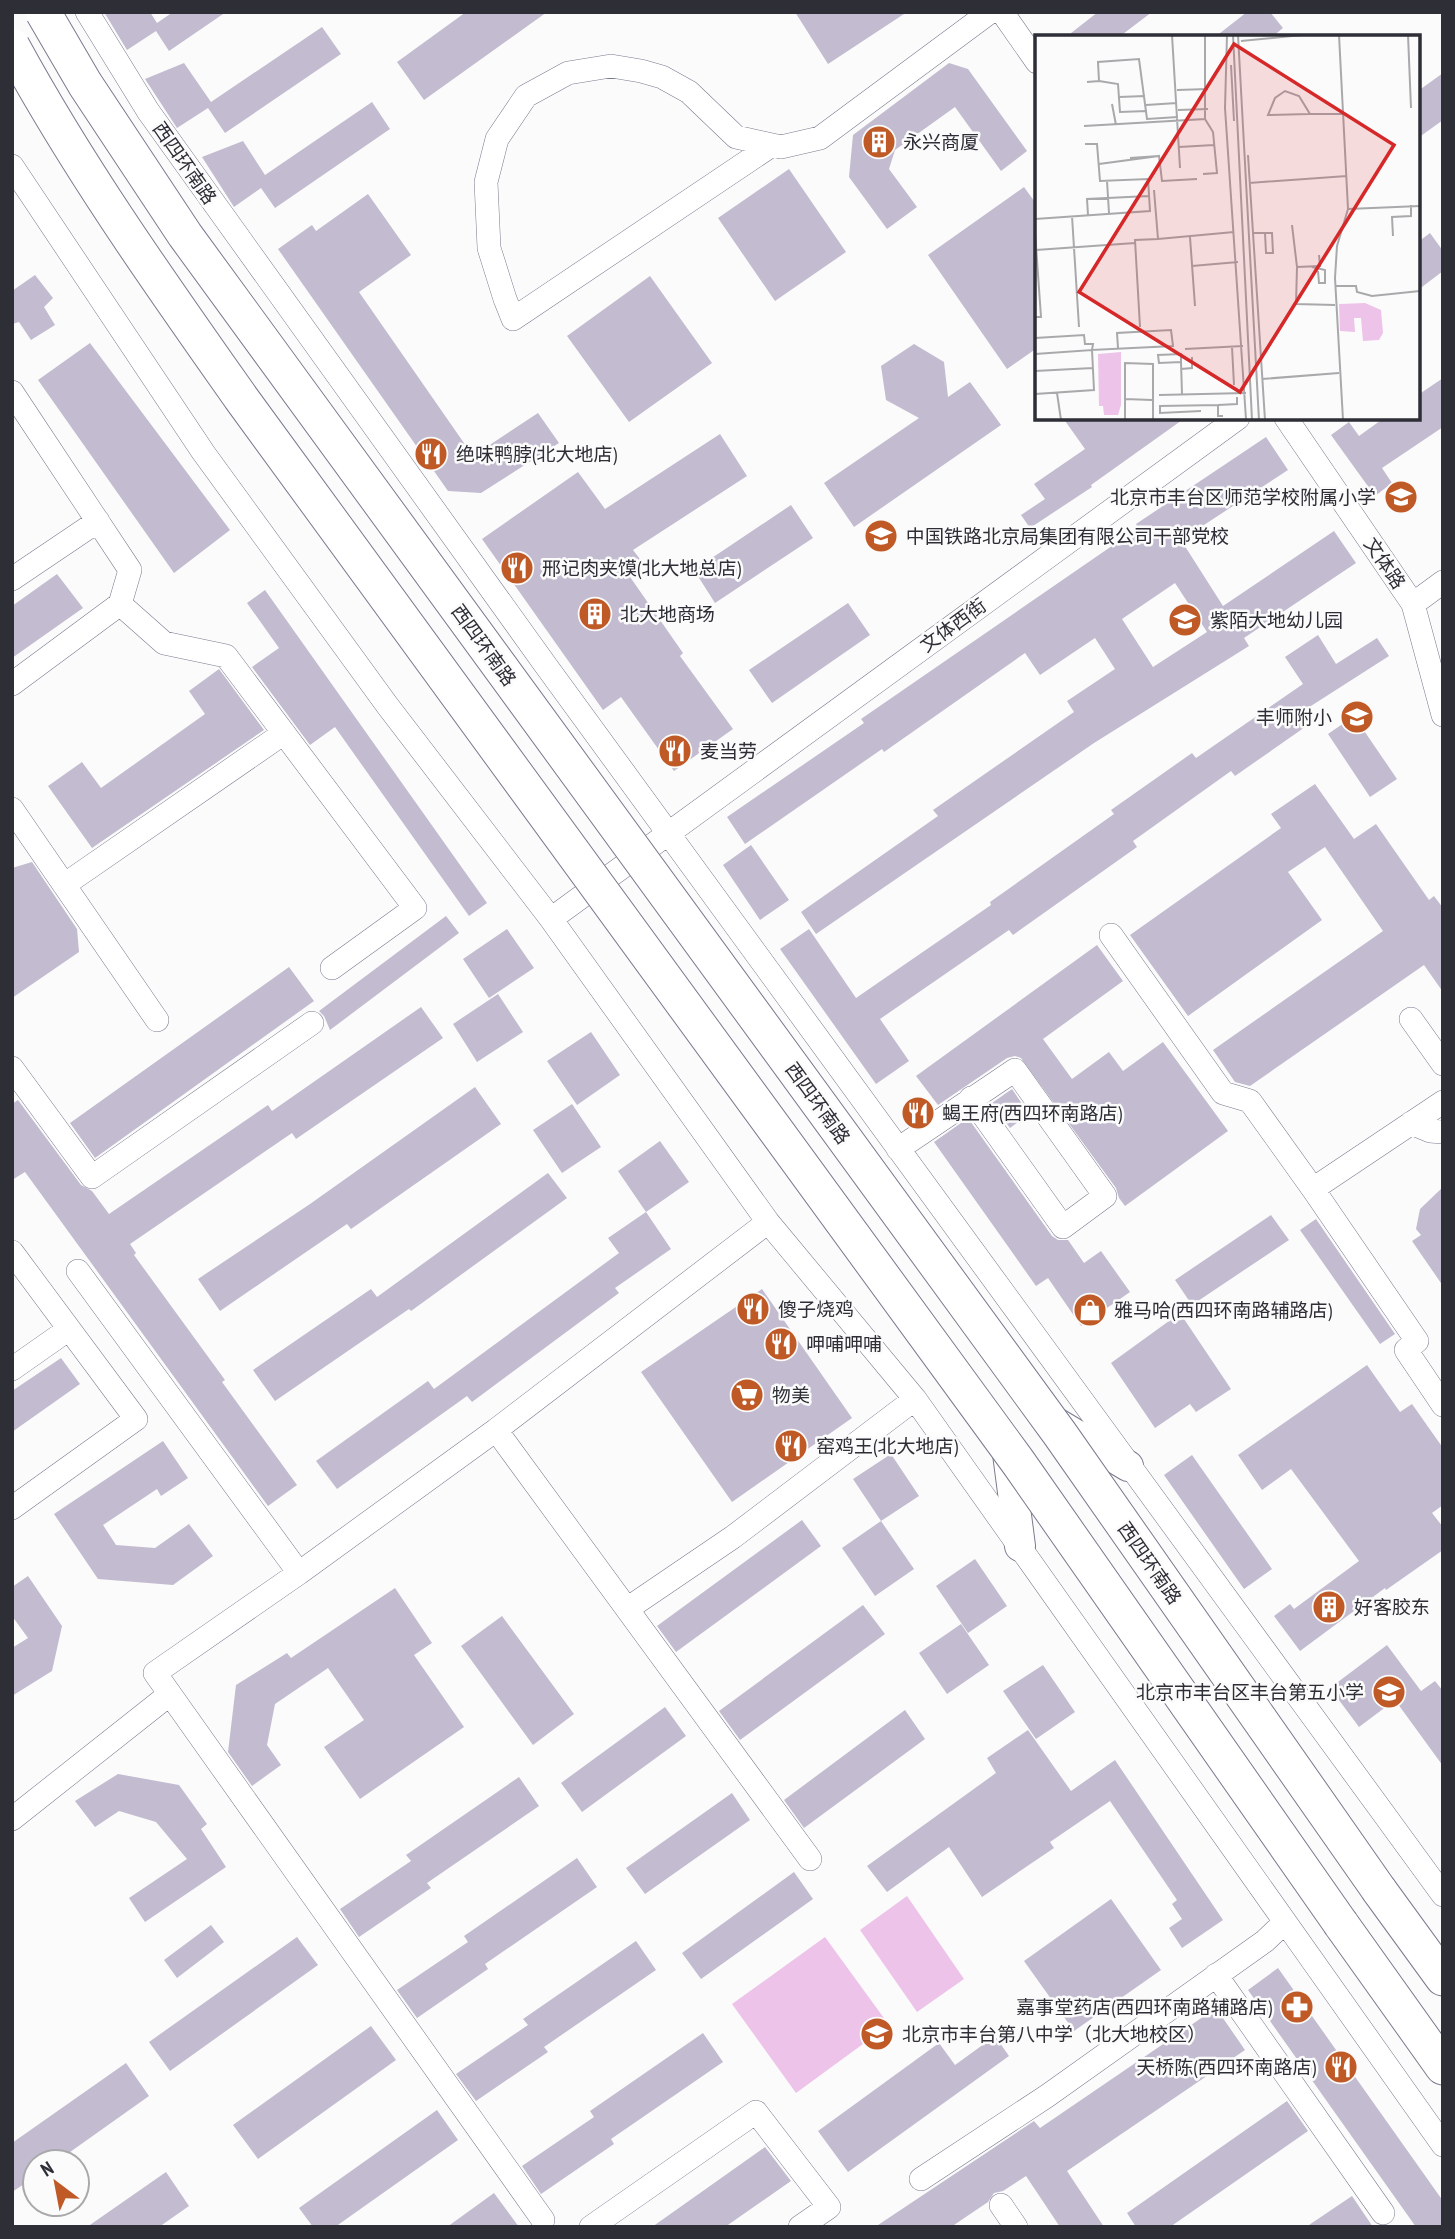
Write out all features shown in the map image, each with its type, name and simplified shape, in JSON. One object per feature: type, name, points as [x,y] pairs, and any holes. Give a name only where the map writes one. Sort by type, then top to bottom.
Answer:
[{"type":"highway","name":"西四环南路","points":[[44,12],[85,85],[177,223],[1060,1434],[1443,1978]]},
{"type":"highway","points":[[12,48],[46,108],[132,241]]},
{"type":"highway","points":[[170,297],[1018,1462],[1443,2067]]},
{"type":"main road","name":"西四环南路","points":[[177,223],[1049,1419],[1128,1466]]},
{"type":"main road","points":[[132,241],[596,885],[1008,1448],[1020,1546]]},
{"type":"street","name":"西四环南路","points":[[87,12],[148,111],[229,225],[1128,1466],[1443,1895]]},
{"type":"street","points":[[772,145],[513,318],[489,248],[486,183],[496,139],[526,96],[568,73],[611,66],[641,71],[662,77],[689,92],[736,138],[772,145],[781,147],[820,138],[990,12]]},
{"type":"street","points":[[1002,12],[1035,59]]},
{"type":"street","points":[[12,166],[16,176],[203,452],[387,705],[551,919],[768,1222],[915,1399],[1443,2145]]},
{"type":"street","points":[[12,392],[130,570],[120,604],[12,684]]},
{"type":"street","name":"文体西街","points":[[551,919],[1235,420]]},
{"type":"street","name":"文体路","points":[[1287,420],[1413,604],[1443,715]]},
{"type":"street","points":[[12,579],[97,521]]},
{"type":"street","points":[[1413,604],[1443,582]]},
{"type":"street","points":[[120,604],[164,643],[226,656],[415,908],[332,968]]},
{"type":"street","points":[[64,884],[284,733]]},
{"type":"street","points":[[12,809],[157,1020]]},
{"type":"street","points":[[1111,935],[1223,1093],[1250,1101],[1313,1189],[1417,1341],[1406,1350],[1443,1405]]},
{"type":"street","points":[[1411,1019],[1443,1064]]},
{"type":"street","points":[[12,1068],[92,1177],[312,1023]]},
{"type":"street","points":[[898,1149],[971,1098],[1015,1070],[1105,1196],[1063,1227],[971,1098]]},
{"type":"street","points":[[1313,1189],[1443,1102]]},
{"type":"street","points":[[1411,1123],[1430,1131],[1443,1132]]},
{"type":"street","points":[[542,2220],[155,1673],[299,1573],[496,1430],[768,1222]]},
{"type":"street","points":[[12,1252],[136,1419],[12,1508]]},
{"type":"street","points":[[78,1271],[299,1573]]},
{"type":"street","points":[[12,1368],[69,1329]]},
{"type":"street","points":[[627,1609],[743,1530],[915,1399]]},
{"type":"street","points":[[496,1430],[810,1859]]},
{"type":"street","points":[[12,1819],[170,1694]]},
{"type":"street","points":[[921,2179],[1047,2096],[1265,1941],[1285,1922]]},
{"type":"street","points":[[1216,1975],[1383,2213]]},
{"type":"street","points":[[591,2227],[756,2112],[829,2207],[800,2227]]},
{"type":"street","points":[[1001,2205],[1016,2227]]},
{"type":"shaded area","points":[[907,1896],[964,1979],[917,2012],[860,1930]]},
{"type":"shaded area","points":[[825,1937],[889,2025],[796,2093],[732,2004]]},
{"type":"building","points":[[104,12],[150,12],[157,23],[173,12],[226,12],[169,51],[156,31],[127,50]]},
{"type":"building","points":[[466,12],[547,12],[424,100],[397,62]]},
{"type":"building","points":[[795,12],[907,12],[828,64]]},
{"type":"building","points":[[1098,12],[1152,12],[1122,35],[1069,35]]},
{"type":"building","points":[[1247,12],[1270,12],[1283,28],[1274,35],[1218,35]]},
{"type":"building","points":[[322,27],[341,54],[225,133],[208,108],[177,128],[145,79],[184,63],[211,102]]},
{"type":"building","name":"永兴商厦","points":[[949,63],[968,69],[1027,151],[1001,171],[955,107],[895,150],[889,169],[917,207],[887,229],[849,177],[853,135]]},
{"type":"building","points":[[1443,73],[1443,120],[1420,137],[1420,90]]},
{"type":"building","points":[[372,102],[390,129],[275,208],[261,188],[234,207],[202,157],[243,141],[265,175]]},
{"type":"building","points":[[789,169],[846,252],[775,301],[718,218]]},
{"type":"building","points":[[1024,187],[1035,202],[1035,349],[1007,369],[928,255]]},
{"type":"building","points":[[368,194],[411,255],[359,292],[473,456],[538,413],[559,443],[481,493],[448,491],[278,249],[312,225],[316,231]]},
{"type":"building","points":[[1430,233],[1443,251],[1443,271],[1420,288],[1420,240]]},
{"type":"building","points":[[35,275],[53,298],[44,307],[55,325],[31,340],[19,322],[12,324],[12,291]]},
{"type":"building","points":[[650,276],[712,363],[629,422],[567,336]]},
{"type":"building","points":[[90,343],[230,530],[174,573],[38,380]]},
{"type":"building","points":[[914,344],[944,362],[948,397],[970,382],[1001,425],[854,527],[824,483],[919,418],[886,400],[881,366]]},
{"type":"building","points":[[1443,378],[1443,427],[1382,468],[1392,483],[1375,496],[1331,435],[1349,422],[1359,436],[1381,420],[1420,420],[1420,394]]},
{"type":"building","points":[[1064,420],[1182,420],[1091,485],[1092,487],[1030,528],[1021,515],[1045,499],[1034,484],[1085,449]]},
{"type":"building","name":"北大地商场","points":[[720,434],[747,476],[633,550],[643,563],[628,574],[683,653],[680,656],[733,729],[674,771],[621,697],[603,710],[482,539],[578,472],[605,509]]},
{"type":"building","points":[[1266,437],[1288,470],[1181,540],[1223,606],[1334,531],[1356,563],[1244,638],[1249,646],[1094,743],[816,934],[801,912],[938,816],[933,810],[1074,712],[1067,701],[1115,669],[1095,638],[1040,675],[1025,653],[884,752],[882,749],[745,844],[727,817],[864,723],[861,719],[1138,528],[1136,524]],"holes":[[[1175,583],[1207,632],[1153,667],[1122,619]]]},
{"type":"building","points":[[791,505],[813,538],[715,603],[694,570]]},
{"type":"building","points":[[57,574],[83,608],[12,658],[12,606]]},
{"type":"building","points":[[265,590],[487,903],[469,916],[335,727],[310,745],[252,667],[279,648],[247,603]]},
{"type":"building","points":[[848,603],[870,635],[772,703],[749,670]]},
{"type":"building","points":[[1318,635],[1336,664],[1377,638],[1389,656],[1300,713],[1308,725],[1235,776],[1231,771],[1133,841],[1137,847],[1013,935],[1009,930],[880,1019],[909,1061],[876,1084],[780,949],[809,929],[856,998],[991,905],[990,902],[1114,814],[1111,810],[1192,753],[1196,758],[1303,684],[1285,657]]},
{"type":"building","points":[[219,669],[264,730],[92,848],[48,786],[82,762],[101,788],[205,714],[189,691]]},
{"type":"building","points":[[1354,716],[1397,779],[1370,797],[1328,734]]},
{"type":"building","points":[[1315,784],[1354,839],[1376,824],[1429,900],[1434,896],[1443,908],[1443,992],[1424,965],[1250,1086],[1235,1082],[1213,1050],[1383,931],[1325,847],[1288,872],[1322,920],[1188,1016],[1130,935],[1281,828],[1271,814]]},
{"type":"building","points":[[751,845],[789,900],[760,920],[723,865]]},
{"type":"building","points":[[32,862],[77,929],[79,952],[12,998],[12,868]]},
{"type":"building","points":[[446,916],[459,933],[330,1030],[319,1011]]},
{"type":"building","points":[[507,929],[534,968],[489,998],[463,959]]},
{"type":"building","points":[[1097,945],[1123,981],[1043,1039],[1072,1079],[1109,1052],[1123,1071],[1163,1042],[1228,1131],[1125,1206],[1116,1188],[1021,1058],[1007,1058],[938,1105],[916,1076]]},
{"type":"building","points":[[289,967],[314,1001],[95,1158],[70,1123]]},
{"type":"building","points":[[498,994],[523,1032],[477,1062],[453,1024]]},
{"type":"building","points":[[421,1007],[443,1038],[296,1139],[292,1133],[130,1244],[136,1253],[134,1255],[225,1380],[222,1382],[297,1485],[268,1506],[25,1172],[12,1180],[12,1104],[18,1100],[81,1185],[92,1191],[109,1214],[268,1105],[272,1111]]},
{"type":"building","points":[[591,1032],[620,1075],[577,1105],[547,1061]]},
{"type":"building","points":[[475,1087],[501,1124],[351,1229],[347,1224],[220,1311],[198,1279],[310,1204]]},
{"type":"building","points":[[1012,1089],[1029,1114],[1010,1128],[992,1103]]},
{"type":"building","points":[[572,1104],[601,1147],[562,1173],[533,1130]]},
{"type":"building","points":[[968,1118],[1052,1236],[1058,1240],[1068,1240],[1084,1263],[1101,1251],[1130,1292],[1081,1326],[1048,1278],[1036,1286],[934,1142]]},
{"type":"building","points":[[660,1141],[689,1182],[646,1212],[618,1171]]},
{"type":"building","points":[[548,1173],[567,1198],[411,1311],[409,1309],[275,1401],[253,1370],[371,1289],[377,1297]]},
{"type":"building","points":[[1443,1187],[1443,1286],[1412,1241],[1421,1235],[1416,1229],[1420,1209]]},
{"type":"building","points":[[646,1212],[671,1249],[615,1288],[619,1293],[472,1402],[467,1396],[337,1489],[316,1461],[428,1381],[434,1389],[619,1253],[608,1238]]},
{"type":"building","points":[[1271,1215],[1289,1240],[1192,1305],[1175,1280]]},
{"type":"building","points":[[1316,1219],[1395,1334],[1380,1344],[1300,1230]]},
{"type":"building","name":"物美","points":[[762,1289],[852,1418],[732,1502],[641,1372]]},
{"type":"building","points":[[1180,1313],[1231,1389],[1196,1412],[1190,1404],[1155,1428],[1111,1363]]},
{"type":"building","points":[[61,1358],[80,1384],[12,1432],[12,1391]]},
{"type":"building","points":[[1367,1365],[1400,1412],[1412,1404],[1443,1448],[1443,1505],[1432,1513],[1443,1527],[1443,1550],[1386,1590],[1385,1588],[1300,1651],[1274,1616],[1290,1604],[1294,1609],[1359,1561],[1291,1469],[1262,1490],[1238,1455]]},
{"type":"building","points":[[163,1441],[188,1478],[161,1496],[157,1489],[103,1525],[116,1545],[155,1548],[189,1524],[213,1556],[173,1585],[98,1579],[54,1514]]},
{"type":"building","points":[[891,1454],[919,1496],[881,1521],[853,1479]]},
{"type":"building","points":[[1192,1455],[1272,1569],[1244,1589],[1164,1475]]},
{"type":"building","points":[[802,1520],[821,1546],[676,1652],[657,1626]]},
{"type":"building","points":[[881,1521],[914,1569],[875,1596],[842,1548]]},
{"type":"building","points":[[975,1559],[1007,1606],[968,1633],[936,1586]]},
{"type":"building","points":[[28,1576],[62,1626],[52,1671],[12,1696],[12,1648],[28,1638],[12,1616],[12,1587]]},
{"type":"building","points":[[395,1588],[432,1643],[414,1655],[464,1727],[360,1799],[324,1747],[364,1720],[328,1668],[275,1704],[267,1745],[281,1765],[252,1786],[228,1752],[236,1685],[287,1653],[291,1658]]},
{"type":"building","points":[[863,1605],[885,1634],[740,1740],[719,1711]]},
{"type":"building","points":[[502,1616],[574,1714],[533,1745],[461,1646]]},
{"type":"building","points":[[961,1624],[989,1665],[947,1694],[919,1653]]},
{"type":"building","points":[[1387,1645],[1421,1691],[1435,1681],[1443,1691],[1443,1766],[1395,1700],[1359,1727],[1330,1688]]},
{"type":"building","points":[[1043,1665],[1075,1712],[1036,1739],[1003,1691]]},
{"type":"building","points":[[665,1707],[686,1736],[582,1812],[561,1783]]},
{"type":"building","points":[[905,1710],[925,1739],[804,1828],[784,1800]]},
{"type":"building","points":[[1028,1730],[1071,1791],[1115,1760],[1223,1920],[1182,1948],[1169,1928],[1182,1919],[1172,1904],[1177,1900],[1110,1801],[1050,1842],[1054,1848],[982,1897],[949,1847],[887,1892],[867,1866],[996,1773],[987,1758]]},
{"type":"building","points":[[118,1774],[179,1785],[207,1824],[201,1829],[226,1867],[145,1922],[129,1898],[187,1859],[156,1822],[119,1811],[95,1827],[75,1801]]},
{"type":"building","points":[[519,1777],[539,1806],[427,1883],[431,1888],[359,1937],[340,1909],[411,1861],[406,1855]]},
{"type":"building","points":[[732,1793],[750,1820],[645,1894],[626,1868]]},
{"type":"building","points":[[577,1858],[597,1887],[485,1964],[488,1969],[417,2018],[397,1990],[468,1942],[464,1936]]},
{"type":"building","points":[[794,1872],[813,1899],[701,1979],[682,1953]]},
{"type":"building","points":[[1111,1899],[1161,1970],[1074,2031],[1024,1961]]},
{"type":"building","points":[[211,1925],[224,1942],[177,1978],[164,1960]]},
{"type":"building","points":[[297,1937],[318,1965],[170,2071],[149,2042]]},
{"type":"building","points":[[636,1941],[656,1970],[544,2047],[548,2052],[476,2101],[456,2074],[528,2025],[523,2019]]},
{"type":"building","points":[[1278,1968],[1443,2201],[1443,2227],[1416,2227],[1248,1990]]},
{"type":"building","points":[[1216,2008],[1245,2050],[1067,2171],[1104,2227],[1060,2227],[1026,2176],[1003,2191],[994,2193],[988,2202],[951,2227],[875,2227],[1034,2121],[1040,2128]]},
{"type":"building","points":[[371,2026],[396,2060],[258,2159],[233,2125]]},
{"type":"building","points":[[703,2033],[723,2062],[611,2139],[614,2144],[541,2194],[522,2166],[594,2117],[590,2111]]},
{"type":"building","points":[[995,2036],[1009,2056],[848,2172],[818,2131],[939,2043],[955,2065]]},
{"type":"building","points":[[126,2063],[149,2096],[76,2148],[21,2148],[21,2186],[12,2192],[12,2143]]},
{"type":"building","points":[[1287,2101],[1308,2131],[1170,2227],[1136,2227],[1127,2213]]},
{"type":"building","points":[[437,2110],[458,2140],[335,2227],[313,2227],[299,2208]]},
{"type":"building","points":[[765,2147],[791,2181],[725,2227],[652,2227]]},
{"type":"building","points":[[166,2172],[189,2206],[159,2227],[87,2227]]},
{"type":"building","points":[[494,2193],[519,2227],[447,2227]]},
{"type":"building","points":[[1352,2196],[1373,2227],[1306,2227]]},
{"type":"place","name":"永兴商厦","points":[[879,142]]},
{"type":"place","name":"绝味鸭脖(北大地店)","points":[[431,454]]},
{"type":"place","name":"北京市丰台区师范学校附属小学","points":[[1401,497]]},
{"type":"place","name":"中国铁路北京局集团有限公司干部党校","points":[[881,536]]},
{"type":"place","name":"邢记肉夹馍(北大地总店)","points":[[517,568]]},
{"type":"place","name":"北大地商场","points":[[595,614]]},
{"type":"place","name":"紫陌大地幼儿园","points":[[1185,620]]},
{"type":"place","name":"丰师附小","points":[[1357,717]]},
{"type":"place","name":"麦当劳","points":[[675,751]]},
{"type":"place","name":"蝎王府(西四环南路店)","points":[[918,1113]]},
{"type":"place","name":"傻子烧鸡","points":[[753,1309]]},
{"type":"place","name":"雅马哈(西四环南路辅路店)","points":[[1090,1310]]},
{"type":"place","name":"呷哺呷哺","points":[[781,1344]]},
{"type":"place","name":"物美","points":[[747,1395]]},
{"type":"place","name":"窑鸡王(北大地店)","points":[[791,1446]]},
{"type":"place","name":"好客胶东","points":[[1329,1607]]},
{"type":"place","name":"北京市丰台区丰台第五小学","points":[[1389,1692]]},
{"type":"place","name":"嘉事堂药店(西四环南路辅路店)","points":[[1297,2007]]},
{"type":"place","name":"北京市丰台第八中学（北大地校区）","points":[[877,2034]]},
{"type":"place","name":"天桥陈(西四环南路店)","points":[[1341,2067]]}]
